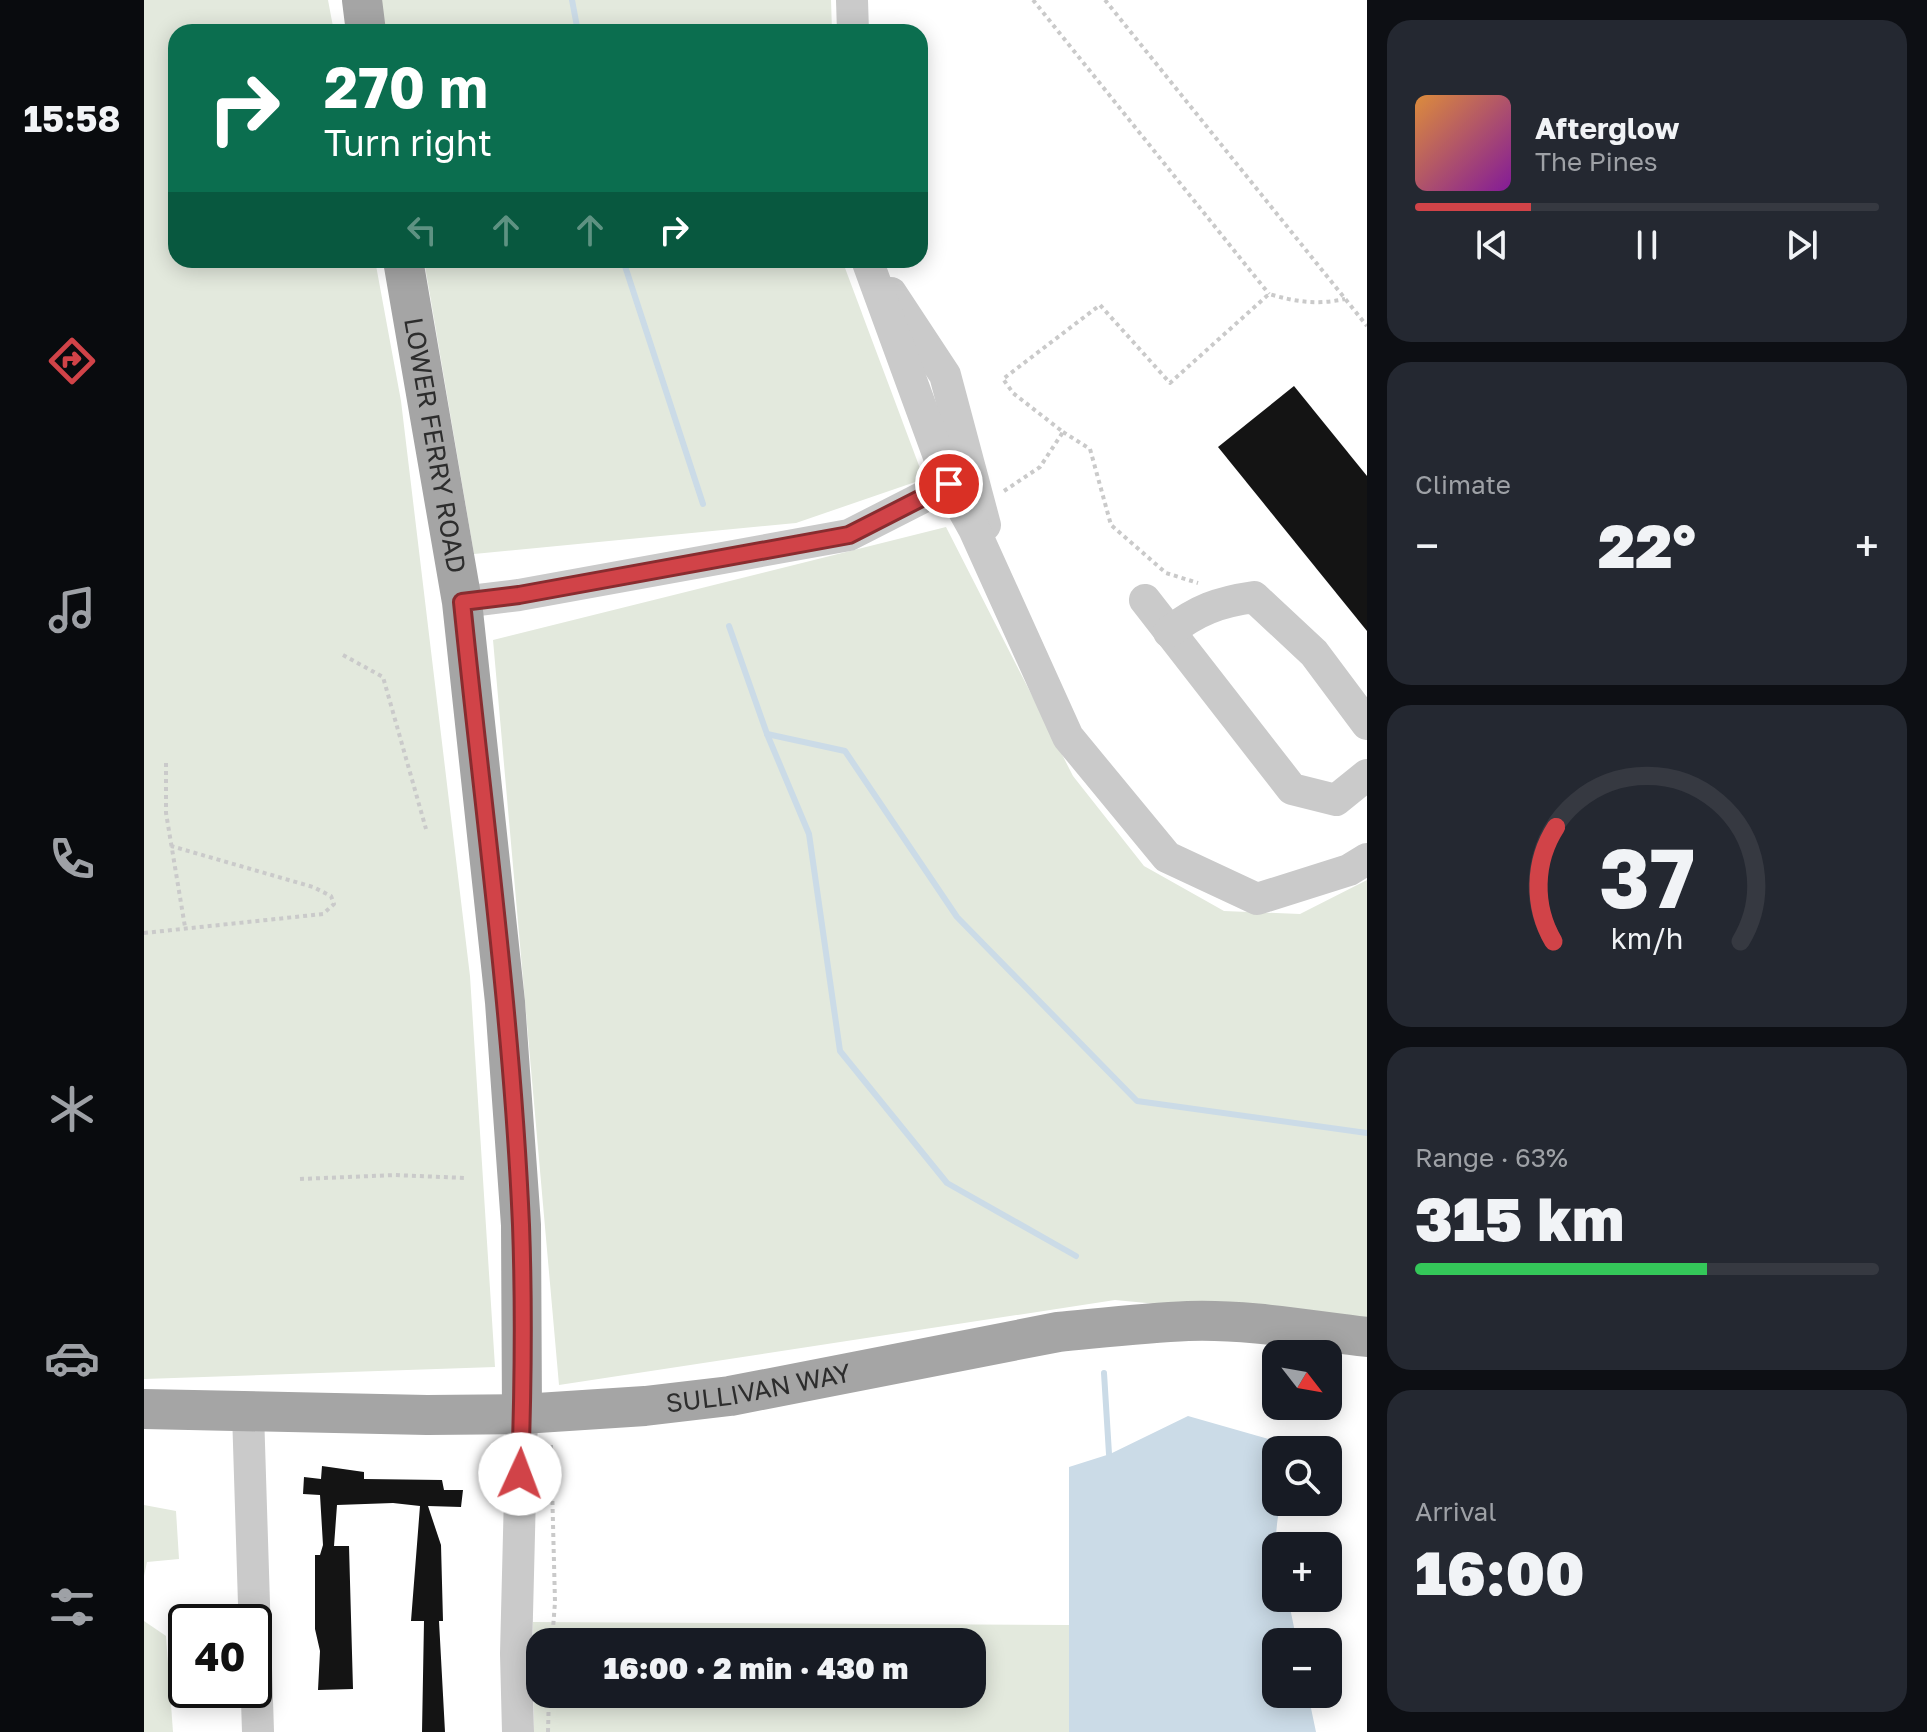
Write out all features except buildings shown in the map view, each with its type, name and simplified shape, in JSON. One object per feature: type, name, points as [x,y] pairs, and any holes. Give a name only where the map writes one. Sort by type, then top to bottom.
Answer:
[{"type":"main road","points":[[362,0],[365,24]]},
{"type":"main road","name":"LOWER FERRY ROAD","points":[[404,268],[462,602],[507,1031],[521,1225],[522,1414]]},
{"type":"main road","name":"SULLIVAN WAY","points":[[144,1409],[522,1414],[730,1396],[1058,1332],[1099,1328],[1189,1321],[1256,1324],[1367,1337]]},
{"type":"street","points":[[852,0],[853,24]]},
{"type":"street","points":[[871,268],[949,484],[999,583],[1068,737],[1167,857],[1257,899],[1349,870],[1367,859]]},
{"type":"street","points":[[873,268],[945,375],[999,583]]},
{"type":"street","points":[[462,602],[519,595],[849,535],[949,484]]},
{"type":"street","points":[[1169,632],[1190,615],[1217,602],[1254,597],[1314,653],[1367,724]]},
{"type":"street","points":[[1145,600],[1292,789],[1336,800],[1367,775]]},
{"type":"street","points":[[248,1412],[258,1732]]},
{"type":"street","name":"LOWER FERRY ROAD","points":[[518,1732],[516,1654],[522,1414]]},
{"type":"path","points":[[1033,0],[1269,294]]},
{"type":"path","points":[[1105,0],[1367,326]]},
{"type":"path","points":[[1063,432],[1090,449],[1111,525],[1166,573],[1208,587]]},
{"type":"path","points":[[343,655],[383,677],[426,829]]},
{"type":"path","points":[[166,763],[166,813],[185,927]]},
{"type":"path","points":[[144,933],[323,914],[334,904],[331,896],[313,887],[171,846]]},
{"type":"path","points":[[300,1179],[395,1175],[465,1178]]},
{"type":"path","points":[[551,1445],[553,1628]]},
{"type":"path","points":[[548,1732],[549,1708]]},
{"type":"shaded area","points":[[144,0],[328,0],[332,24],[168,24],[168,268],[376,268],[401,401],[470,976],[495,1367],[144,1379]]},
{"type":"shaded area","points":[[380,0],[831,0],[832,24],[384,24]]},
{"type":"shaded area","points":[[425,268],[845,268],[924,479],[796,523],[474,554]]},
{"type":"shaded area","points":[[946,527],[1073,776],[1144,866],[1224,911],[1300,914],[1367,880],[1367,1324],[1115,1300],[559,1385],[493,640]]},
{"type":"shaded area","points":[[144,1505],[176,1511],[179,1559],[147,1562],[144,1576]]},
{"type":"shaded area","points":[[144,1621],[166,1636],[168,1708],[171,1708],[173,1732],[144,1732]]},
{"type":"shaded area","points":[[533,1622],[1069,1625],[1069,1732],[534,1732],[534,1708],[986,1708],[986,1628],[533,1628]]},
{"type":"water","points":[[1188,1416],[1262,1437],[1262,1516],[1278,1516],[1276,1532],[1262,1532],[1262,1612],[1291,1612],[1294,1628],[1262,1628],[1262,1708],[1311,1708],[1316,1732],[1069,1732],[1069,1467],[1110,1454]]},
{"type":"waterway","points":[[572,0],[576,24]]},
{"type":"waterway","points":[[626,268],[703,504]]},
{"type":"waterway","points":[[729,626],[767,734],[809,834],[840,1051],[947,1183],[1076,1256]]},
{"type":"waterway","points":[[767,734],[845,751],[957,917],[1137,1101],[1367,1133]]},
{"type":"waterway","points":[[1104,1373],[1109,1454]]},
{"type":"route","points":[[520,1474],[523,1359],[521,1225],[505,1002],[462,602],[519,595],[849,535],[949,484]]}]
